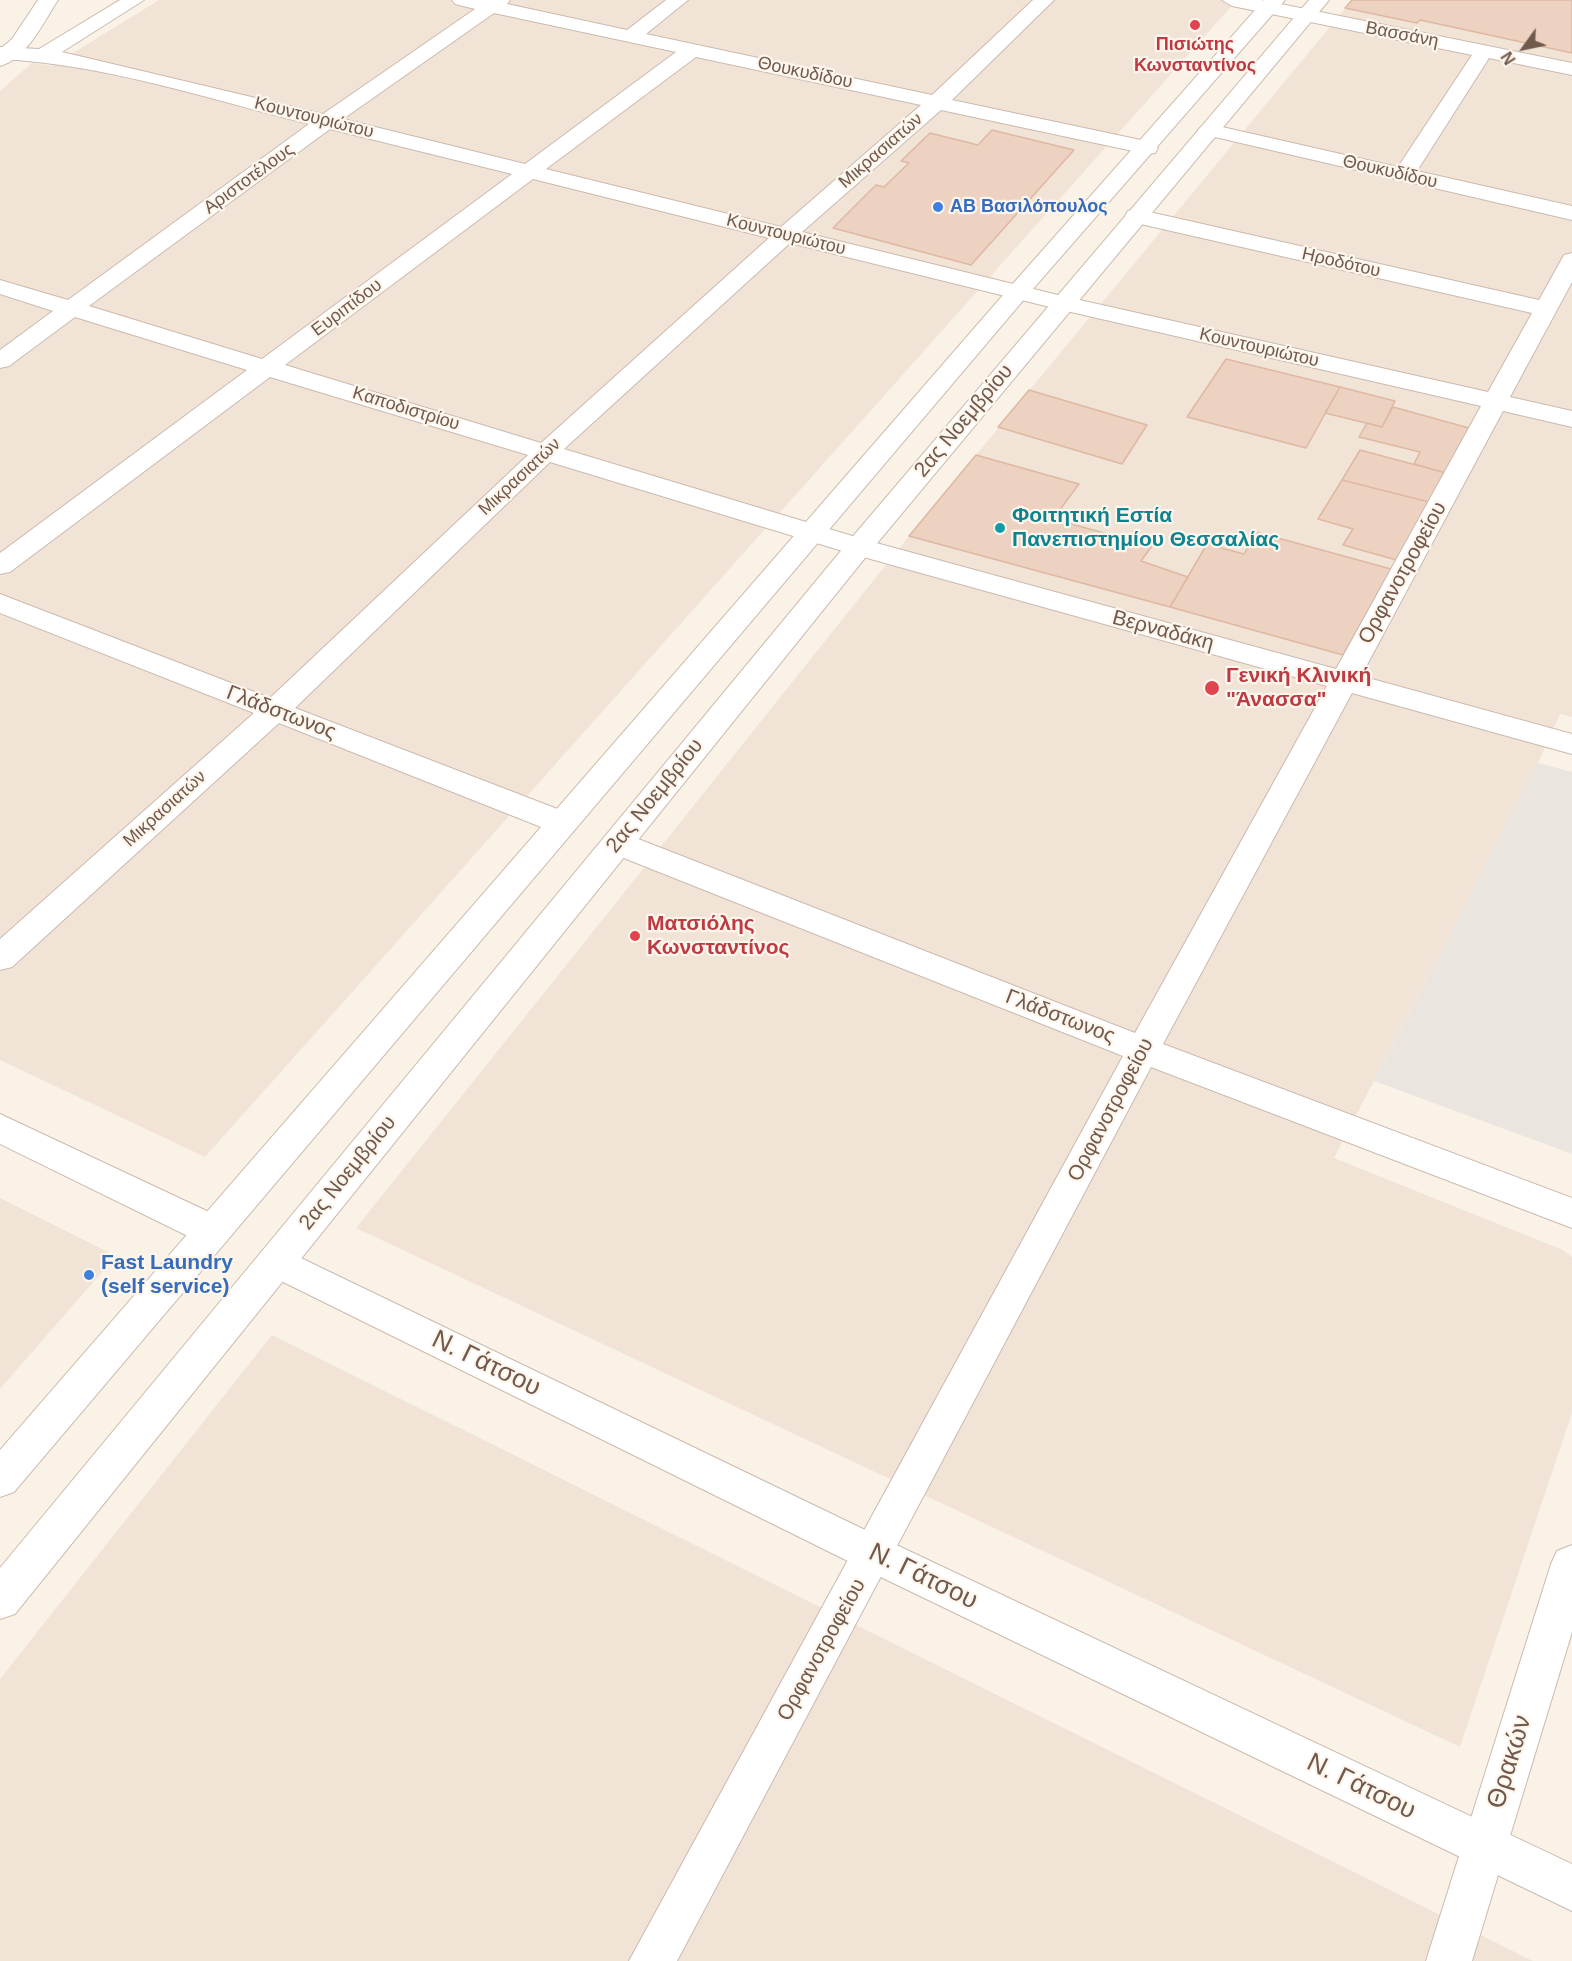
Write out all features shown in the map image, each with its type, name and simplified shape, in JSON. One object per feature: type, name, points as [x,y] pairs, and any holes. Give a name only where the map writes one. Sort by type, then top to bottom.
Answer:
[{"type":"street","points":[[3,56],[28,32],[48,0]]},
{"type":"street","points":[[43,55],[134,0]]},
{"type":"street","name":"Θουκυδίδου","points":[[462,0],[495,3],[631,36],[1147,148]]},
{"type":"street","points":[[631,36],[678,0]]},
{"type":"street","name":"Μικρασιατών","points":[[0,958],[274,711],[547,451],[785,235],[938,101],[1044,0]]},
{"type":"street","name":"Βασσάνη","points":[[1232,0],[1312,8],[1484,51],[1572,69]]},
{"type":"street","name":"Αριστοτέλους","points":[[0,361],[327,122],[495,3]]},
{"type":"street","name":"2ας Νοεμβρίου","points":[[0,1479],[1018,292],[1272,4]]},
{"type":"street","name":"2ας Νοεμβρίου","points":[[0,1600],[859,547],[1312,8]]},
{"type":"street","name":"Ευριπίδου","points":[[0,566],[693,49]]},
{"type":"street","points":[[1404,175],[1484,51]]},
{"type":"street","name":"Κουντουριώτου","points":[[3,56],[43,55],[88,63],[1062,303],[1572,419]]},
{"type":"street","name":"Θουκυδίδου","points":[[1209,130],[1572,213]]},
{"type":"street","name":"Ηροδότου","points":[[1136,216],[1546,309]]},
{"type":"street","name":"Ορφανοτροφείου","points":[[651,1961],[874,1554],[1143,1050],[1497,402],[1572,260]]},
{"type":"street","name":"Καποδιστρίου","points":[[0,287],[812,532]]},
{"type":"street","name":"Βερναδάκη","points":[[812,532],[859,547],[1572,744]]},
{"type":"street","name":"Γλάδστωνος","points":[[0,603],[562,822]]},
{"type":"street","name":"Γλάδστωνος","points":[[617,843],[1143,1050],[1572,1212]]},
{"type":"street","points":[[0,1128],[213,1231]]},
{"type":"street","name":"Ν. Γάτσου","points":[[276,1261],[874,1554],[1572,1888]]},
{"type":"street","name":"Θρακών","points":[[1449,1961],[1572,1564]]},
{"type":"shaded area","points":[[159,0],[1237,0],[205,1157],[0,1060],[0,91],[32,63],[52,66]]},
{"type":"shaded area","points":[[1352,0],[1572,0],[1572,717],[1560,714],[1538,763],[1334,1158],[1563,1250],[1572,1257],[1572,1413],[1460,1747],[356,1228],[909,536]]},
{"type":"shaded area","points":[[1538,763],[1572,772],[1572,1154],[1374,1081]]},
{"type":"shaded area","points":[[0,1198],[116,1256],[0,1389]]},
{"type":"shaded area","points":[[272,1335],[1533,1961],[0,1961],[0,1679]]},
{"type":"building","points":[[1352,0],[1572,0],[1572,53],[1420,20],[1417,23],[1345,8]]},
{"type":"building","name":"ΑΒ Βασιλόπουλος","points":[[992,130],[1074,150],[971,265],[833,228],[876,185],[884,187],[909,163],[901,161],[930,133],[978,145]]},
{"type":"building","points":[[1226,359],[1340,387],[1306,448],[1187,417]]},
{"type":"building","points":[[1340,387],[1395,401],[1382,427],[1325,413]]},
{"type":"building","points":[[1029,390],[1147,425],[1122,464],[998,427]]},
{"type":"building","points":[[1393,407],[1469,428],[1446,473],[1414,464],[1420,452],[1359,437],[1367,423],[1382,427]]},
{"type":"building","points":[[1360,450],[1446,473],[1429,502],[1342,480]]},
{"type":"building","name":"Φοιτητική Εστία Πανεπιστημίου Θεσσαλίας","points":[[976,455],[1079,484],[1053,519],[1152,546],[1141,561],[1188,577],[1170,607],[909,536]]},
{"type":"building","points":[[1342,480],[1429,502],[1400,561],[1343,545],[1353,529],[1318,519]]},
{"type":"building","points":[[1256,532],[1391,569],[1343,655],[1170,607],[1207,544],[1244,554]]},
{"type":"place","name":"Πισιώτης Κωνσταντίνος","points":[[1195,25]]},
{"type":"place","name":"ΑΒ Βασιλόπουλος","points":[[938,207]]},
{"type":"place","name":"Φοιτητική Εστία Πανεπιστημίου Θεσσαλίας","points":[[1000,528]]},
{"type":"place","name":"Γενική Κλινική \"Άνασσα\"","points":[[1212,688]]},
{"type":"place","name":"Ματσιόλης Κωνσταντίνος","points":[[635,936]]},
{"type":"place","name":"Fast Laundry (self service)","points":[[89,1275]]}]
